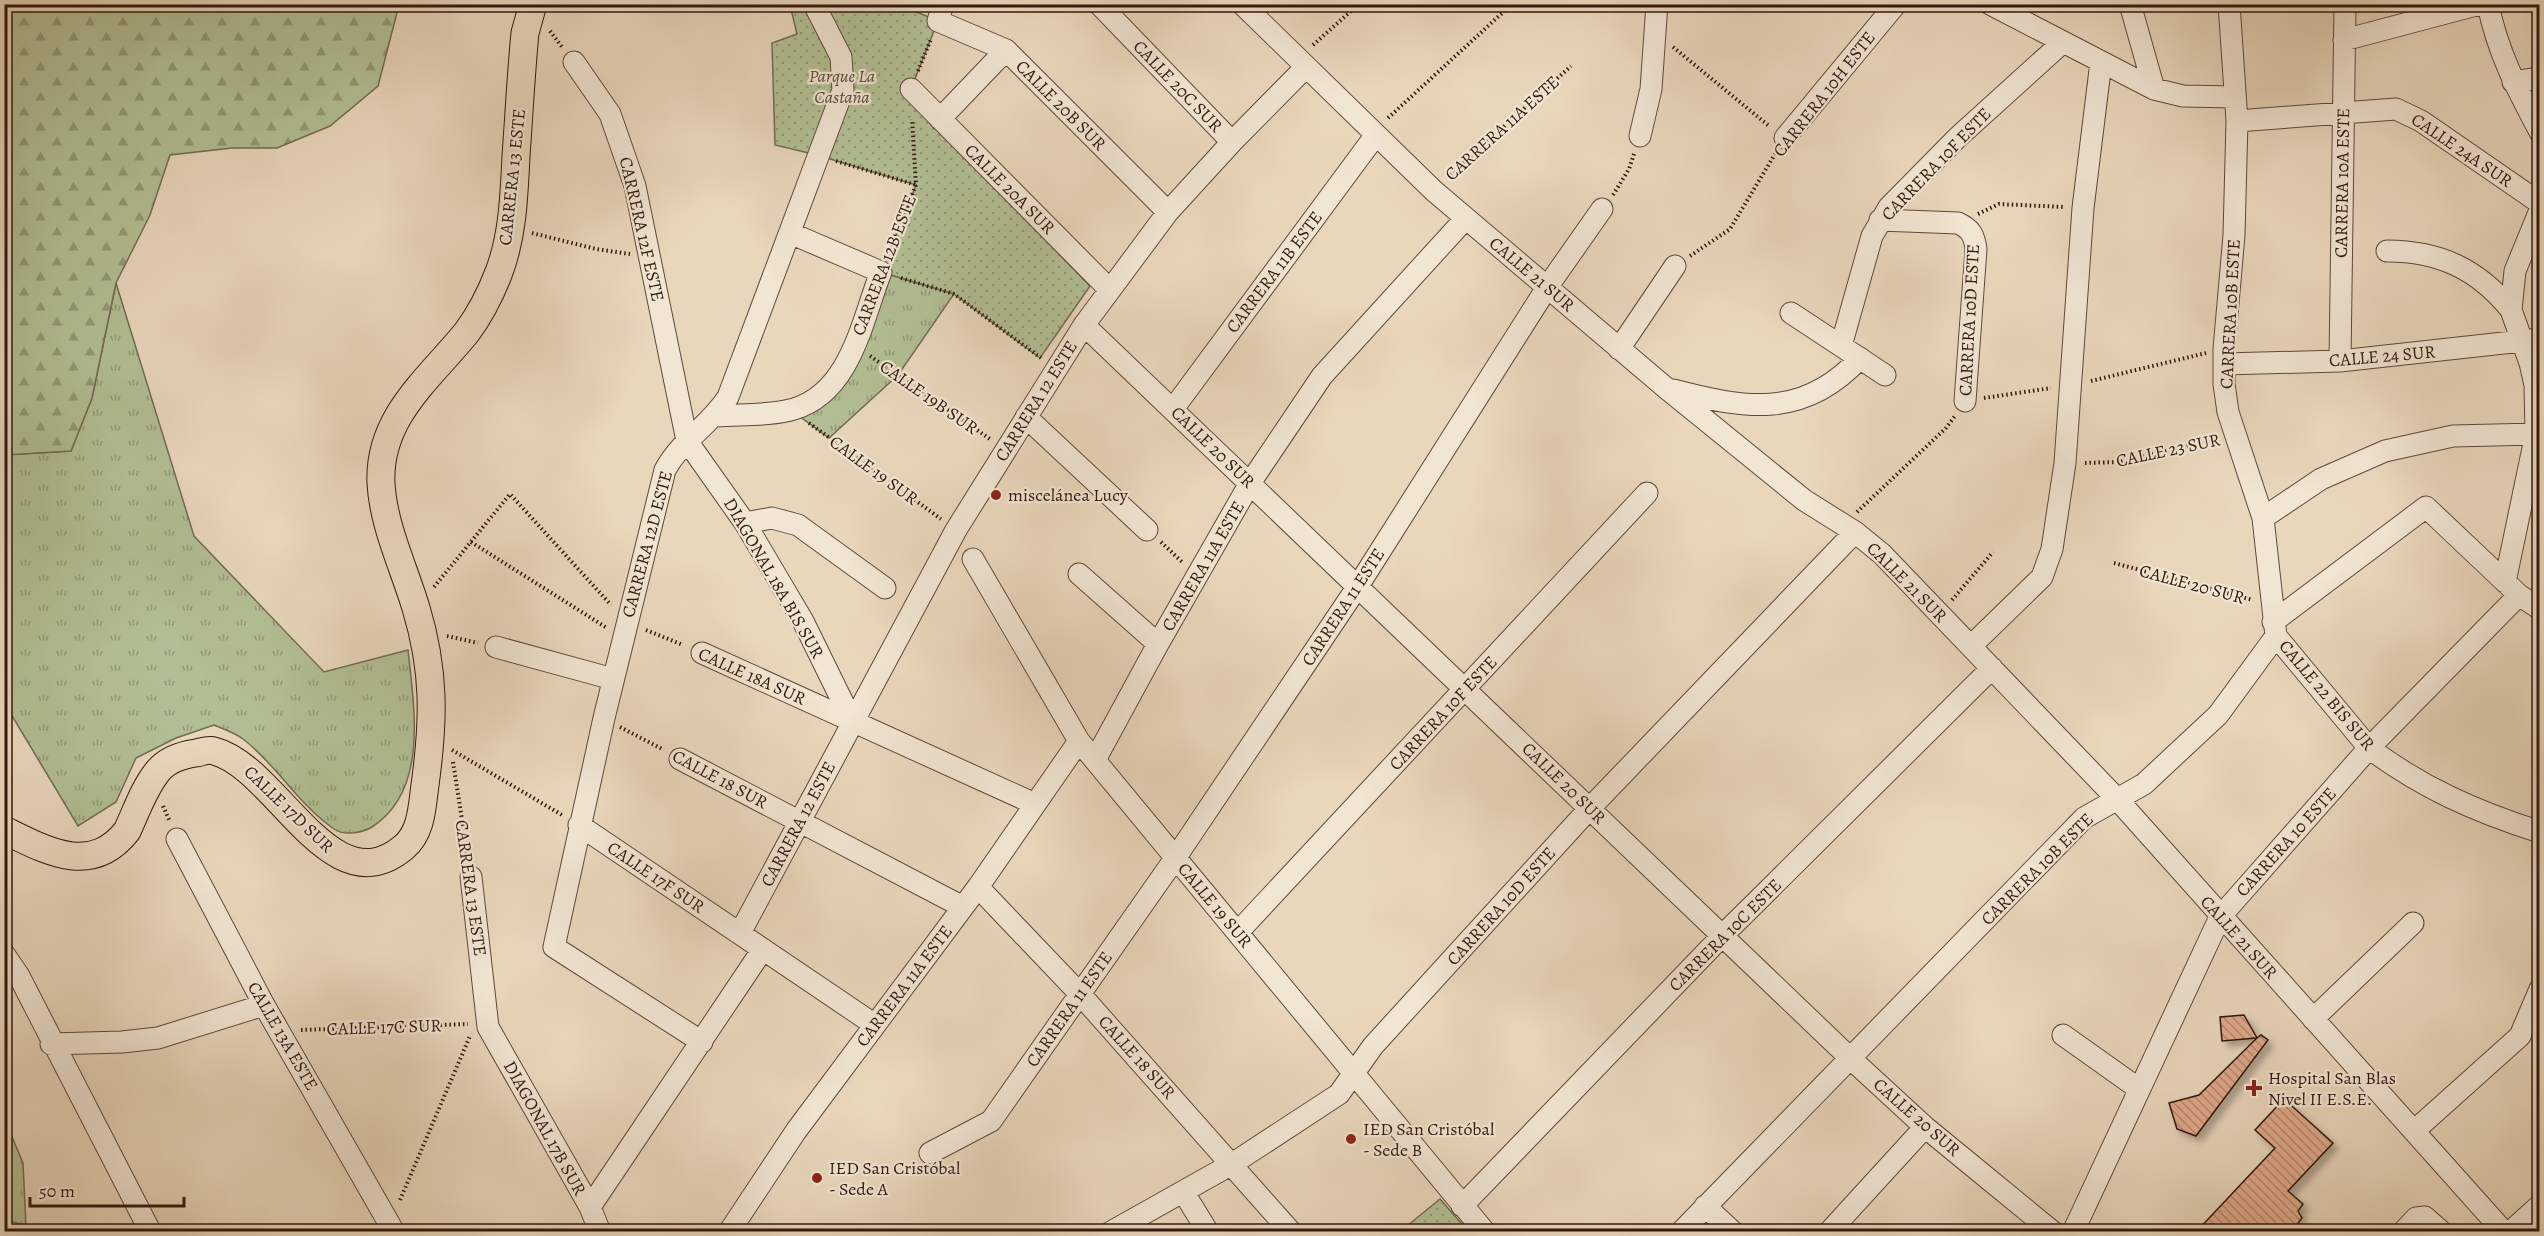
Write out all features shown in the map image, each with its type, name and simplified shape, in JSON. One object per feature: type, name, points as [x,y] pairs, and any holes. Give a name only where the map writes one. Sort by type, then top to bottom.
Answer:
[{"type":"main road","name":"CARRERA 13 ESTE","points":[[420,620],[383,500],[381,484],[383,453],[401,409],[480,313],[500,270],[511,225],[525,33],[532,6]]},
{"type":"main road","name":"CALLE 17D SUR","points":[[4,830],[57,855],[80,856],[102,851],[127,831],[151,779],[160,768],[179,757],[210,749],[235,759],[249,769],[311,834],[335,854],[355,861],[386,858],[411,840],[420,820],[434,702],[432,675],[420,620]]},
{"type":"street","name":"CARRERA 12D ESTE","points":[[702,1042],[554,947],[579,825],[624,630],[665,470],[674,454],[716,416],[728,397],[817,155],[840,101],[844,79],[841,57],[814,4]]},
{"type":"street","name":"CALLE 20C SUR","points":[[1099,4],[1232,141]]},
{"type":"street","name":"CALLE 21 SUR","points":[[1242,4],[1301,64],[1434,191],[1619,349],[1804,500],[1849,528],[1882,554],[2117,800],[2504,1232]]},
{"type":"street","points":[[1640,136],[1651,89],[1657,4]]},
{"type":"street","name":"CARRERA 10H ESTE","points":[[1785,138],[1896,4]]},
{"type":"street","points":[[2130,4],[2154,89]]},
{"type":"street","name":"CARRERA 10B ESTE","points":[[1681,1232],[2084,818],[2144,784],[2218,715],[2274,621],[2263,518],[2234,436],[2227,403],[2224,357],[2234,235],[2236,121],[2229,4]]},
{"type":"street","name":"CARRERA 10A ESTE","points":[[2340,362],[2345,4]]},
{"type":"street","points":[[2344,40],[2480,4]]},
{"type":"street","points":[[2488,4],[2494,34],[2513,82],[2540,132]]},
{"type":"street","points":[[1991,5],[2154,89],[2184,96],[2235,97]]},
{"type":"street","name":"CALLE 20B SUR","points":[[941,13],[1006,50],[1168,212]]},
{"type":"street","name":"CARRERA 10F ESTE","points":[[1841,346],[1868,246],[1889,207],[1957,138],[2063,42]]},
{"type":"street","points":[[940,119],[1006,50]]},
{"type":"street","name":"CARRERA 12F ESTE","points":[[574,62],[609,114],[635,186],[687,441]]},
{"type":"street","points":[[1971,646],[2042,578],[2047,568],[2065,463],[2083,208],[2101,62]]},
{"type":"street","name":"CARRERA 12 ESTE","points":[[740,933],[956,530],[1084,325],[1168,212],[1301,64]]},
{"type":"street","points":[[2513,82],[2540,78]]},
{"type":"street","name":"CALLE 20A SUR","points":[[911,89],[1109,289]]},
{"type":"street","name":"CALLE 24A SUR","points":[[2236,121],[2396,109],[2411,114],[2540,203]]},
{"type":"street","name":"CARRERA 11B ESTE","points":[[1173,409],[1374,134]]},
{"type":"street","name":"CARRERA 11 ESTE","points":[[930,1154],[991,1121],[1176,857],[1358,586],[1548,286],[1602,208]]},
{"type":"street","points":[[2511,310],[2515,271],[2540,210]]},
{"type":"street","name":"CARRERA 11A ESTE","points":[[1095,760],[1250,483],[1322,376],[1466,218]]},
{"type":"street","name":"CARRERA 10D ESTE","points":[[1880,220],[1958,223],[1969,228],[1974,236],[1976,249],[1965,401]]},
{"type":"street","points":[[790,233],[881,272]]},
{"type":"street","points":[[2387,251],[2411,251],[2457,264],[2496,291],[2534,342],[2536,434],[2512,589]]},
{"type":"street","points":[[1619,349],[1675,266]]},
{"type":"street","name":"CARRERA 12B ESTE","points":[[716,416],[791,410],[814,400],[833,384],[841,374],[881,272]]},
{"type":"street","points":[[1791,313],[1885,375]]},
{"type":"street","name":"CALLE 20 SUR","points":[[1084,325],[1850,1058],[1925,1127],[2053,1232]]},
{"type":"street","name":"CALLE 24 SUR","points":[[2224,357],[2340,362],[2534,342]]},
{"type":"street","points":[[1666,388],[1733,404],[1755,405],[1806,397],[1827,388],[1860,358]]},
{"type":"street","points":[[1026,417],[1147,530]]},
{"type":"street","points":[[2263,518],[2321,479],[2385,451],[2453,436],[2536,434]]},
{"type":"street","name":"DIAGONAL 18A BIS SUR","points":[[687,441],[746,523],[803,621],[852,721]]},
{"type":"street","name":"CARRERA 10F ESTE","points":[[1238,932],[1647,493]]},
{"type":"street","points":[[2274,621],[2426,507],[2512,589],[2540,609]]},
{"type":"street","points":[[746,523],[772,518],[798,525],[885,588]]},
{"type":"street","name":"CARRERA 10D ESTE","points":[[1111,1232],[1232,1164],[1339,1094],[1354,1076],[1373,1046],[1849,528]]},
{"type":"street","name":"CALLE 19 SUR","points":[[973,559],[1079,741],[1485,1232]]},
{"type":"street","points":[[1079,574],[1158,644]]},
{"type":"street","name":"CARRERA 10 ESTE","points":[[2073,1232],[2220,917],[2512,589]]},
{"type":"street","name":"CALLE 22 BIS SUR","points":[[2274,621],[2369,748],[2411,778],[2454,801],[2540,832]]},
{"type":"street","points":[[496,647],[613,679]]},
{"type":"street","name":"CALLE 18A SUR","points":[[702,653],[1035,804]]},
{"type":"street","name":"CARRERA 10C ESTE","points":[[1462,1206],[1723,935],[1992,668]]},
{"type":"street","name":"CARRERA 11A ESTE","points":[[729,1232],[796,1131],[963,908],[1079,741]]},
{"type":"street","name":"CALLE 18 SUR","points":[[680,759],[963,908]]},
{"type":"street","name":"CALLE 17F SUR","points":[[579,825],[875,1025]]},
{"type":"street","name":"CALLE 13A ESTE","points":[[177,839],[264,1005],[392,1227]]},
{"type":"street","name":"CARRERA 13 ESTE","points":[[471,877],[482,1025]]},
{"type":"street","name":"CALLE 18 SUR","points":[[978,887],[1080,994],[1291,1232]]},
{"type":"street","points":[[2313,1019],[2413,923]]},
{"type":"street","points":[[590,1208],[764,949]]},
{"type":"street","points":[[4,954],[19,976],[51,1044],[153,1231]]},
{"type":"street","points":[[2414,1131],[2520,1036],[2540,989]]},
{"type":"street","points":[[51,1044],[158,1038],[264,1005]]},
{"type":"street","name":"DIAGONAL 17B SUR","points":[[482,1025],[590,1208],[600,1232]]},
{"type":"street","points":[[2063,1035],[2139,1089]]},
{"type":"street","points":[[1829,1232],[1925,1127]]},
{"type":"street","points":[[1184,1193],[1208,1232]]},
{"type":"street","points":[[2510,1232],[2540,1205]]},
{"type":"street","points":[[1705,1206],[1733,1232]]},
{"type":"street","points":[[2403,1232],[2416,1218],[2426,1217],[2442,1232]]},
{"type":"path","points":[[1301,64],[1359,4]]},
{"type":"path","points":[[1374,134],[1512,4]]},
{"type":"path","points":[[532,6],[574,62]]},
{"type":"path","name":"CARRERA 12B ESTE","points":[[881,272],[916,185],[911,89],[941,13]]},
{"type":"path","points":[[1656,34],[1785,138]]},
{"type":"path","name":"CARRERA 11A ESTE","points":[[1434,191],[1571,66]]},
{"type":"path","points":[[1602,208],[1629,169],[1640,136]]},
{"type":"path","name":"CARRERA 10H ESTE","points":[[1675,266],[1730,230],[1785,138]]},
{"type":"path","points":[[817,155],[916,185]]},
{"type":"path","points":[[1958,223],[1998,204],[2083,208]]},
{"type":"path","points":[[511,225],[573,244],[618,253],[649,255]]},
{"type":"path","points":[[881,272],[954,294],[1056,369]]},
{"type":"path","name":"CALLE 19B SUR","points":[[853,345],[1006,450]]},
{"type":"path","points":[[1965,401],[2072,385],[2224,357]]},
{"type":"path","name":"CARRERA 10D ESTE","points":[[1849,528],[1946,428],[1965,401]]},
{"type":"path","name":"CALLE 19 SUR","points":[[791,410],[956,530]]},
{"type":"path","name":"CALLE 23 SUR","points":[[2065,463],[2118,462],[2234,436]]},
{"type":"path","name":"CALLE 18A SUR","points":[[471,542],[510,494],[624,630],[702,653]]},
{"type":"path","points":[[1147,530],[1198,576]]},
{"type":"path","points":[[496,647],[420,620],[471,542],[624,630]]},
{"type":"path","points":[[1940,614],[1993,552]]},
{"type":"path","name":"CALLE 20 SUR","points":[[2114,563],[2274,621]]},
{"type":"path","name":"CALLE 18 SUR","points":[[604,718],[680,759]]},
{"type":"path","name":"CARRERA 13 ESTE","points":[[471,877],[451,750],[579,825]]},
{"type":"path","points":[[392,1227],[482,1025]]},
{"type":"path","name":"CALLE 17C SUR","points":[[280,1030],[482,1025]]},
{"type":"green space","points":[[5,4],[399,5],[378,86],[330,126],[277,148],[232,148],[170,155],[150,215],[116,283],[92,398],[71,451],[5,455]]},
{"type":"green space","name":"Parque La Castaña","points":[[790,5],[905,5],[938,21],[911,89],[911,101],[1090,286],[1040,358],[954,294],[881,272],[916,185],[817,155],[775,145],[772,43],[797,34]]},
{"type":"green space","points":[[881,272],[954,294],[898,375],[829,438],[791,410],[824,393]]},
{"type":"green space","points":[[116,283],[194,536],[324,672],[408,650],[414,722],[414,746],[410,770],[403,792],[390,811],[368,829],[348,833],[334,829],[309,808],[255,749],[240,737],[214,725],[176,738],[136,758],[116,802],[78,826],[5,704],[4,455],[71,451],[92,398]]},
{"type":"green space","points":[[4,1118],[23,1163],[26,1226],[5,1219]]},
{"type":"green space","points":[[1440,1199],[1468,1231],[1401,1231]]},
{"type":"building","points":[[2244,1015],[2257,1038],[2222,1041],[2220,1017]]},
{"type":"building","points":[[2261,1035],[2268,1040],[2196,1136],[2177,1129],[2169,1103],[2199,1095]]},
{"type":"building","points":[[2284,1099],[2333,1143],[2288,1191],[2303,1204],[2298,1211],[2302,1218],[2291,1232],[2196,1232],[2275,1148],[2255,1130]]},
{"type":"place","name":"miscelánea Lucy","points":[[996,495]]},
{"type":"place","name":"Hospital San Blas Nivel II E.S.E.","points":[[2254,1088]]},
{"type":"place","name":"IED San Cristóbal - Sede B","points":[[1351,1139]]},
{"type":"place","name":"IED San Cristóbal - Sede A","points":[[817,1178]]}]
